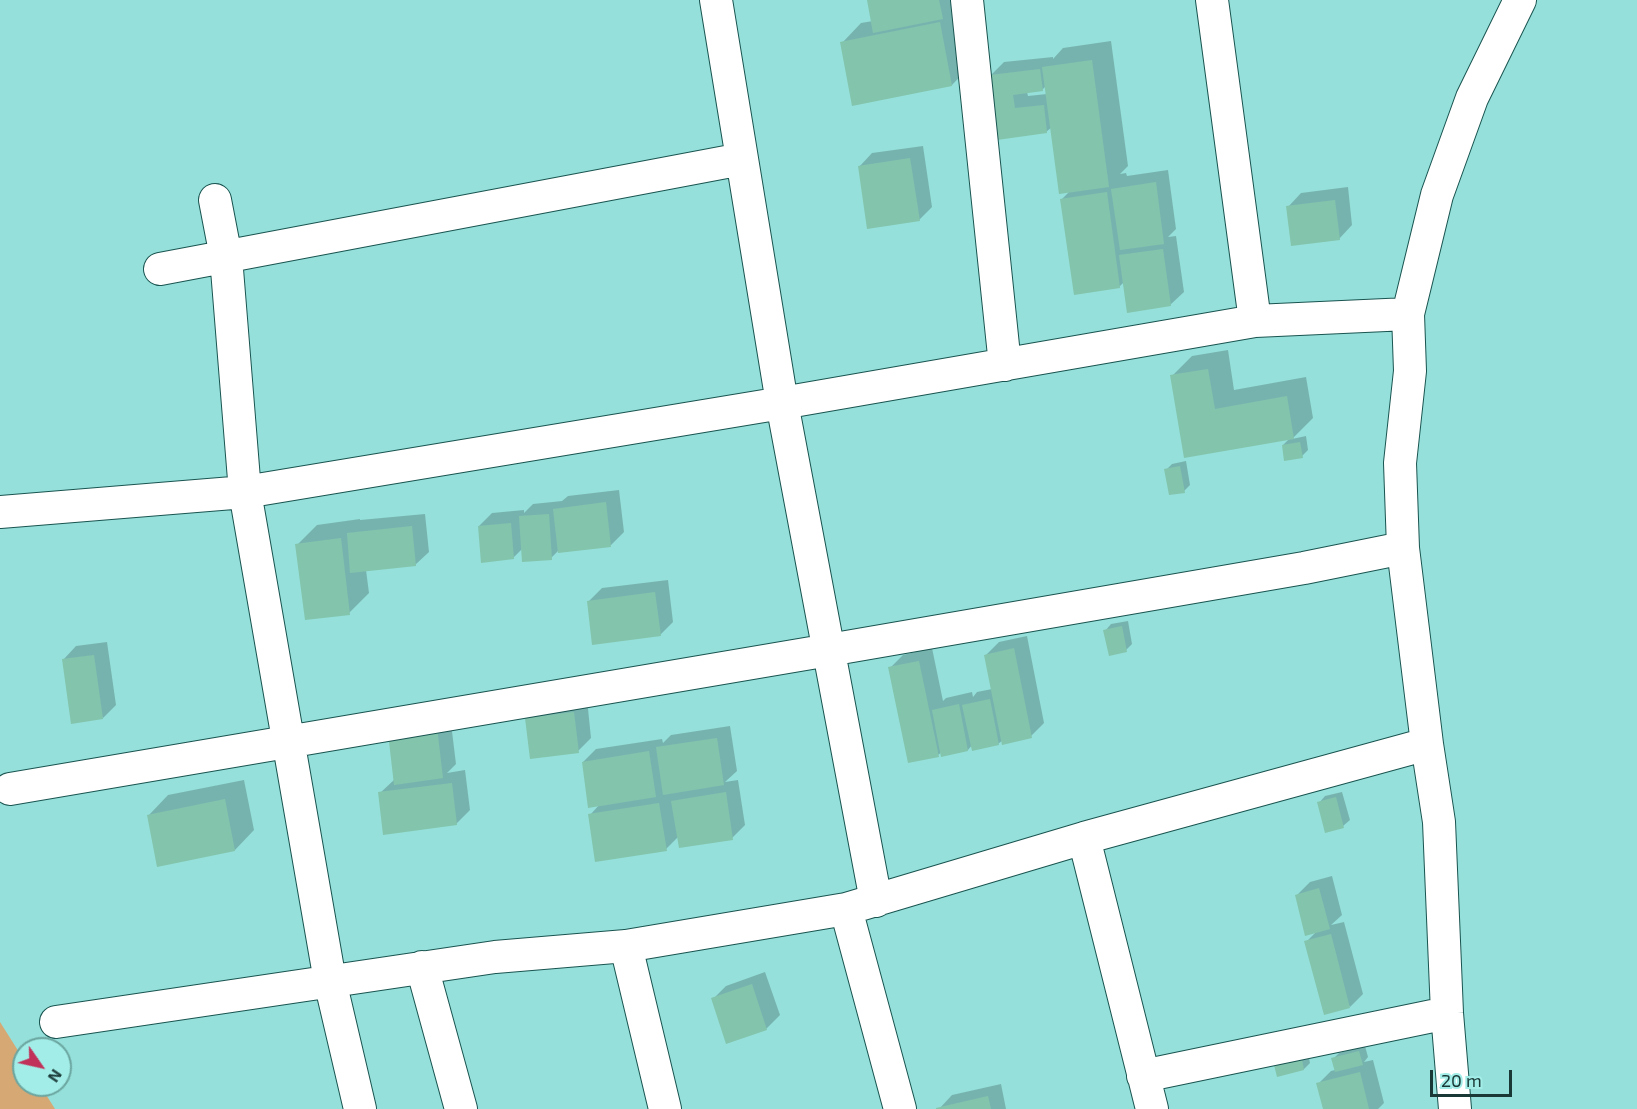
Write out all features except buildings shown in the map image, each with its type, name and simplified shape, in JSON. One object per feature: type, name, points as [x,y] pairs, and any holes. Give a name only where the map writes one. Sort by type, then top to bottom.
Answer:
[{"type":"street","points":[[716,0],[782,404],[876,901]]},
{"type":"street","points":[[967,0],[1005,365]]},
{"type":"street","points":[[1212,0],[1255,321]]},
{"type":"street","points":[[1455,1109],[1447,1013],[1439,822],[1426,744],[1403,548],[1401,463],[1410,370],[1407,314],[1437,195],[1472,98],[1520,0]]},
{"type":"street","points":[[160,269],[742,159]]},
{"type":"street","points":[[215,200],[226,257],[245,492],[330,981],[360,1109]]},
{"type":"street","points":[[0,512],[245,492],[782,404],[1255,321],[1407,314]]},
{"type":"street","points":[[10,789],[1304,568],[1403,548]]},
{"type":"street","points":[[57,1022],[495,957],[626,946],[846,909],[1084,838],[1426,744]]},
{"type":"street","points":[[1084,838],[1152,1109]]},
{"type":"street","points":[[846,909],[900,1109]]},
{"type":"street","points":[[626,946],[665,1109]]},
{"type":"street","points":[[422,968],[461,1109]]},
{"type":"street","points":[[1143,1076],[1447,1013]]},
{"type":"shaded area","points":[[0,1022],[12,1041],[12,1097],[48,1097],[55,1109],[0,1109]]}]
